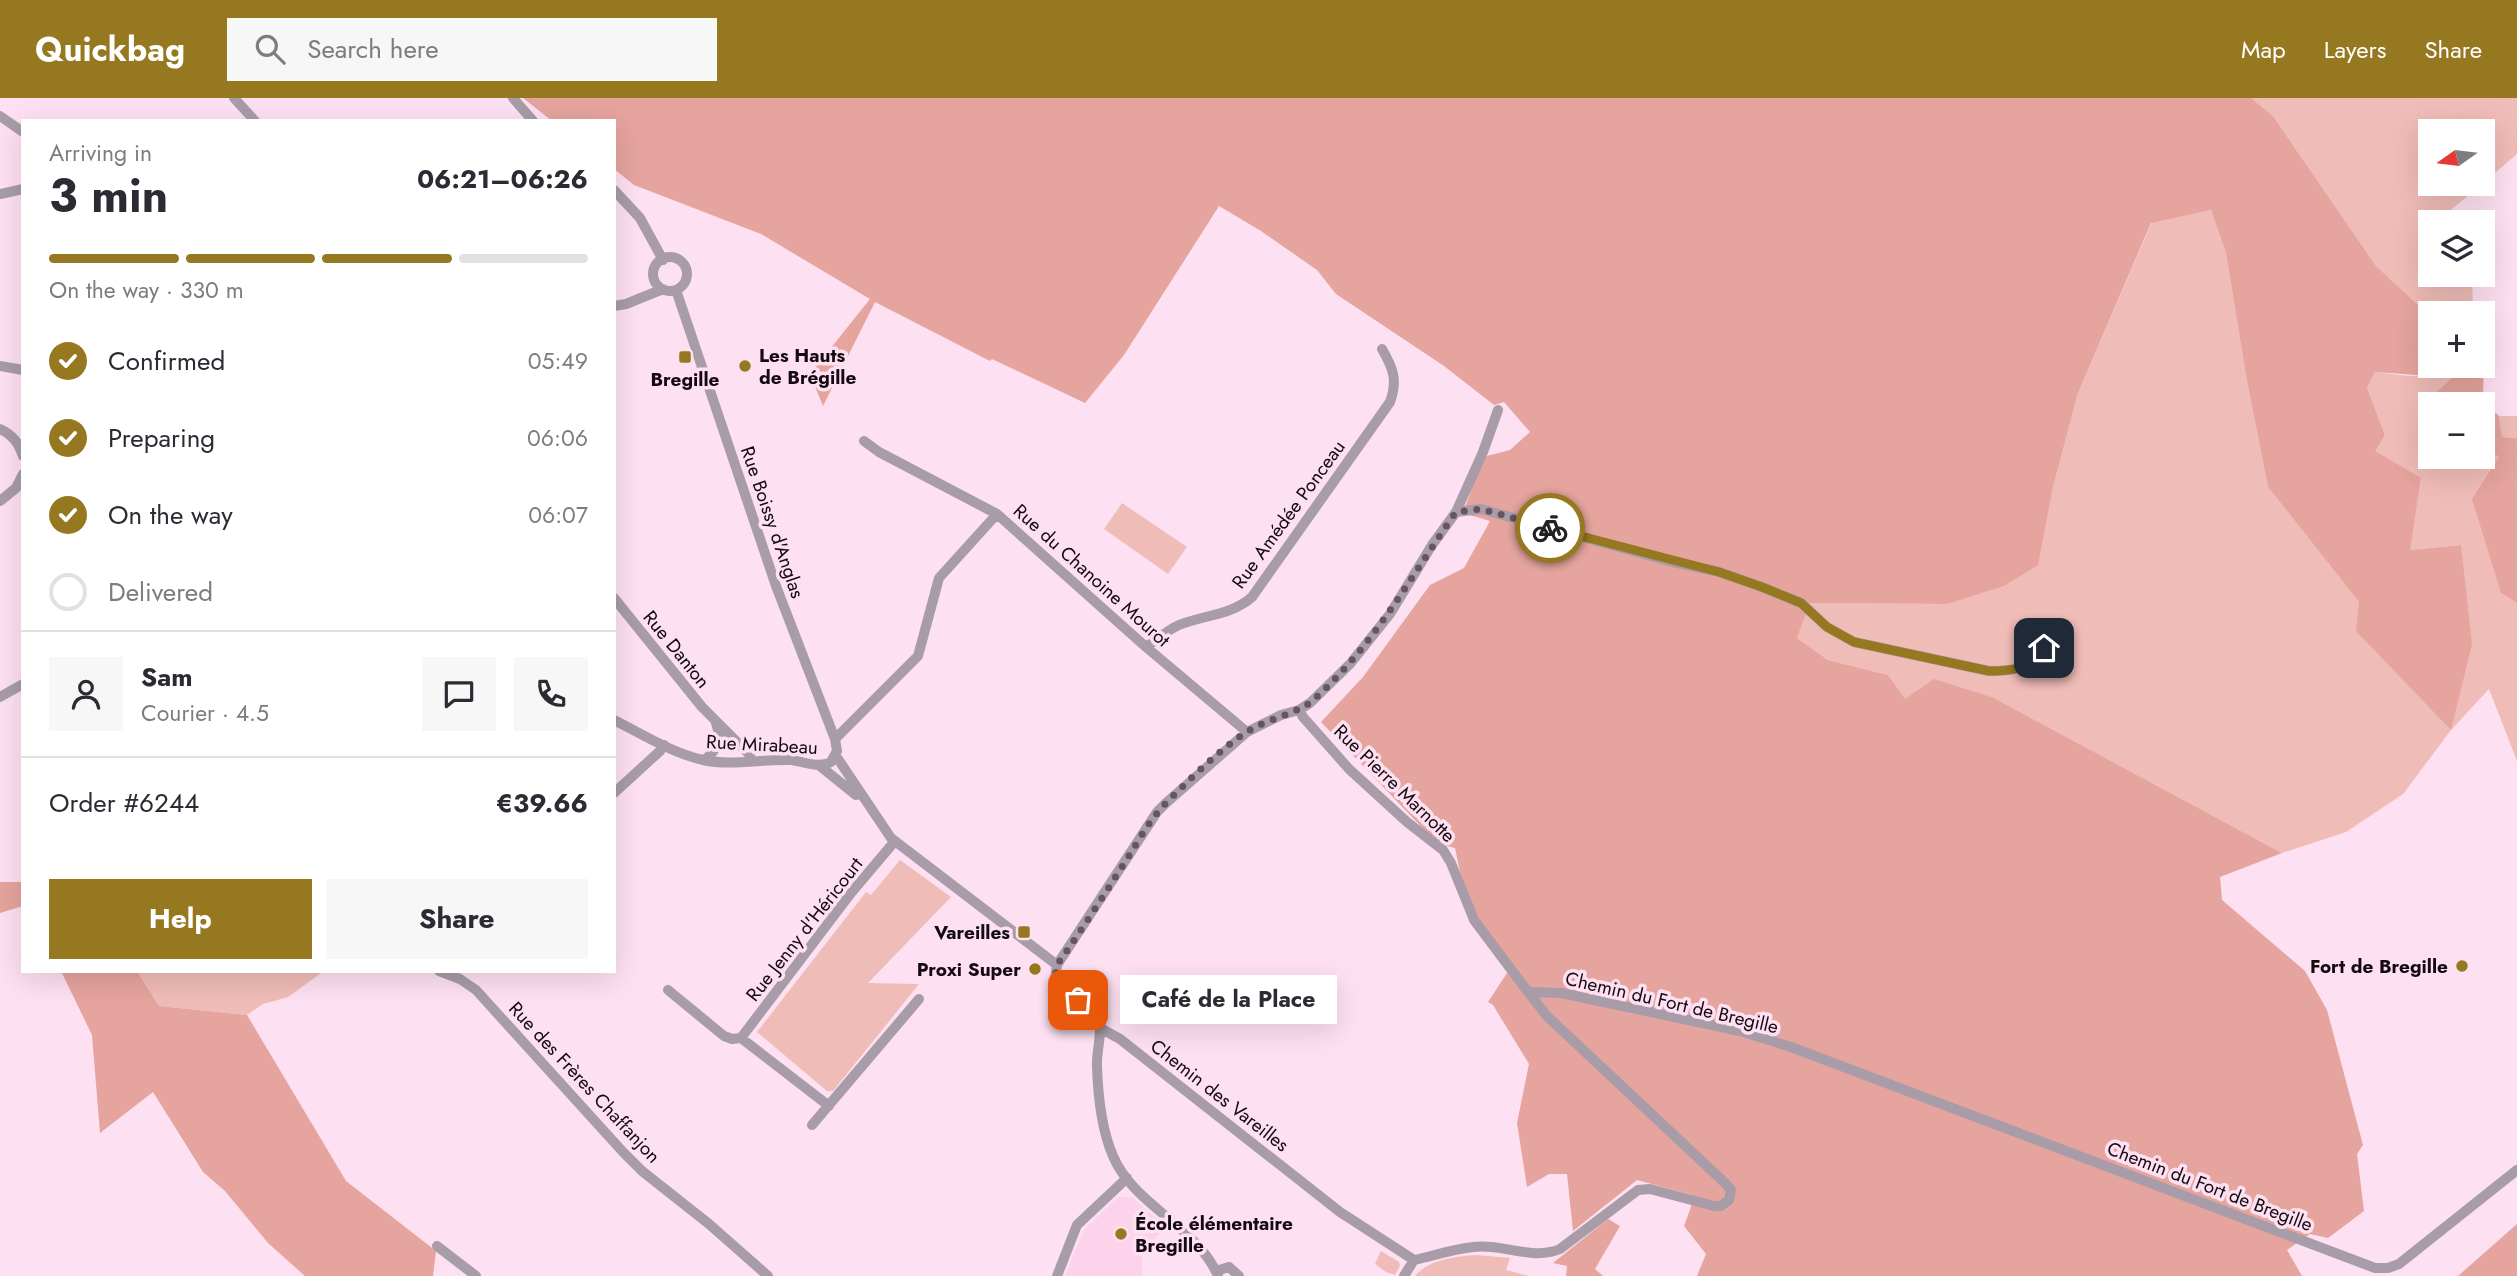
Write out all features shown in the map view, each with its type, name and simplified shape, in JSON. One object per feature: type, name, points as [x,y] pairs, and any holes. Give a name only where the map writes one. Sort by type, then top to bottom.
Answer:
[{"type":"street","points":[[234,98],[253,119]]},
{"type":"street","points":[[513,98],[531,119]]},
{"type":"street","points":[[0,116],[21,131]]},
{"type":"street","points":[[0,194],[21,189]]},
{"type":"street","points":[[616,192],[640,218],[663,260]]},
{"type":"street","points":[[616,306],[663,289],[676,290],[686,281],[687,270],[681,261],[663,260],[656,265],[653,276],[663,289]]},
{"type":"street","name":"Rue Boissy d'Anglas","points":[[676,290],[776,586],[835,739],[834,759]]},
{"type":"street","name":"Rue Amédée Ponceau","points":[[1146,648],[1175,627],[1242,606],[1252,597],[1390,402],[1395,389],[1395,376],[1382,349]]},
{"type":"street","points":[[0,366],[21,370]]},
{"type":"street","points":[[1057,965],[1157,812],[1247,732],[1310,703],[1350,664],[1375,633],[1456,512],[1483,452],[1498,410]]},
{"type":"street","points":[[0,429],[11,434],[21,450]]},
{"type":"street","name":"Rue du Chanoine Mourot","points":[[864,441],[879,452],[997,514],[1146,648],[1247,732]]},
{"type":"street","points":[[0,500],[16,488],[21,478]]},
{"type":"street","points":[[1456,512],[1481,509],[1673,562],[1719,572],[1801,603],[1827,627],[1854,642],[1963,667],[2000,671],[2031,664],[2044,648]]},
{"type":"street","points":[[835,739],[918,656],[939,578],[997,514]]},
{"type":"street","name":"Rue Danton","points":[[616,601],[659,655],[715,720],[749,754],[752,761]]},
{"type":"street","points":[[0,697],[21,685]]},
{"type":"street","name":"Rue Pierre Marnotte","points":[[1299,710],[1349,769],[1407,822],[1443,850],[1475,920],[1528,992]]},
{"type":"street","points":[[704,760],[718,745],[720,737],[715,720]]},
{"type":"street","name":"Rue Mirabeau","points":[[616,721],[664,745],[704,760],[797,761],[820,766],[834,759]]},
{"type":"street","points":[[616,791],[664,745]]},
{"type":"street","name":"Chemin des Vareilles","points":[[834,759],[895,841],[1057,965],[1055,980],[1097,1014],[1100,1028],[1120,1039],[1340,1212],[1413,1260]]},
{"type":"street","name":"Chemin des Vareilles","points":[[820,766],[848,787],[870,810]]},
{"type":"street","name":"Rue Jenny d'Héricourt","points":[[741,1038],[850,893],[895,841]]},
{"type":"street","name":"Rue des Frères Chaffanjon","points":[[444,973],[460,979],[475,990],[599,1128],[642,1171],[709,1224],[768,1276]]},
{"type":"street","points":[[668,990],[724,1036],[741,1038],[829,1105]]},
{"type":"street","points":[[1404,1276],[1413,1260],[1475,1247],[1548,1254],[1560,1249],[1633,1193],[1644,1188],[1714,1206],[1721,1206],[1729,1200],[1731,1190],[1726,1184],[1555,1023],[1528,992]]},
{"type":"street","name":"Chemin du Fort de Bregille","points":[[1528,992],[1561,993],[1740,1031],[1779,1043],[2375,1268],[2388,1268],[2399,1264],[2517,1170]]},
{"type":"street","points":[[812,1125],[919,999]]},
{"type":"street","points":[[1100,1028],[1097,1064],[1112,1154],[1128,1178],[1203,1251],[1217,1273],[1229,1267],[1239,1276]]},
{"type":"street","points":[[1057,1276],[1077,1225],[1128,1178]]},
{"type":"street","points":[[438,1246],[476,1276]]},
{"type":"shaded area","points":[[523,98],[2251,98],[2273,116],[2376,266],[2418,305],[2418,375],[2375,372],[2367,388],[2385,435],[2375,451],[2421,478],[2410,550],[2461,545],[2472,644],[2451,730],[2356,631],[2359,602],[2268,487],[2226,253],[2211,210],[2151,223],[2078,393],[2053,487],[2038,565],[2004,586],[1947,604],[1810,603],[1797,638],[1828,660],[1888,675],[1905,699],[1934,679],[1994,698],[2282,853],[2220,877],[2222,900],[2305,971],[2327,1010],[2363,1145],[2357,1154],[2364,1211],[2328,1238],[2310,1234],[2287,1250],[2302,1276],[1697,1276],[1706,1254],[1684,1226],[1692,1195],[1637,1180],[1573,1231],[1567,1174],[1549,1174],[1527,1187],[1517,1123],[1529,1064],[1493,1005],[1488,1002],[1507,973],[1524,987],[1484,930],[1463,886],[1455,848],[1437,843],[1321,722],[1363,677],[1430,585],[1464,568],[1490,521],[1463,513],[1483,457],[1510,450],[1530,432],[1504,402],[1494,405],[1444,366],[1336,294],[1317,270],[1219,206],[1124,355],[1085,403],[992,359],[990,361],[875,302],[823,406],[810,374],[870,299],[761,234],[634,185],[616,171],[616,119],[549,119]]},
{"type":"shaded area","points":[[2251,98],[2517,98],[2517,154],[2496,172],[2496,119],[2418,119],[2418,196],[2468,196],[2452,210],[2418,210],[2418,287],[2472,287],[2473,301],[2418,301],[2418,305],[2376,266],[2273,116]]},
{"type":"shaded area","points":[[2211,210],[2226,253],[2268,487],[2359,602],[2461,545],[2409,550],[2421,479],[2374,451],[2385,435],[2367,388],[2375,372],[2418,376],[2418,378],[2452,378],[2436,392],[2418,392],[2418,469],[2495,469],[2495,454],[2499,457],[2501,593],[2517,603],[2517,761],[2489,689],[2451,730],[2403,794],[2346,832],[2282,853],[1994,698],[1905,700],[1888,675],[1828,660],[1797,638],[1810,603],[1947,604],[2037,565],[2053,487],[2078,393],[2152,222]]},
{"type":"shaded area","points":[[2452,378],[2483,378],[2483,392],[2436,392]]},
{"type":"shaded area","points":[[2495,412],[2499,416],[2502,437],[2517,438],[2517,603],[2501,593],[2472,499],[2491,469],[2495,469],[2499,457],[2495,454]]},
{"type":"shaded area","points":[[2499,416],[2517,416],[2517,438],[2502,437]]},
{"type":"shaded area","points":[[1122,503],[1187,547],[1168,574],[1104,529]]},
{"type":"shaded area","points":[[900,860],[951,897],[868,983],[919,984],[833,1091],[827,1091],[757,1032],[866,892],[871,895]]},
{"type":"shaded area","points":[[0,882],[21,882],[21,907],[0,913]]},
{"type":"shaded area","points":[[62,973],[138,973],[159,1006],[247,1015],[346,1181],[436,1251],[433,1276],[305,1276],[268,1243],[225,1191],[203,1172],[153,1092],[100,1133],[92,1035]]},
{"type":"shaded area","points":[[138,973],[321,973],[288,997],[263,1004],[247,1015],[159,1006]]},
{"type":"shaded area","name":"École élémentaire Bregille","points":[[1118,1197],[1132,1197],[1166,1228],[1142,1251],[1142,1276],[1065,1276],[1084,1230]]},
{"type":"shaded area","points":[[1608,1219],[1620,1226],[1595,1269],[1603,1276],[1566,1276],[1567,1266],[1553,1263]]},
{"type":"shaded area","points":[[2517,1224],[2517,1276],[2458,1276]]},
{"type":"shaded area","points":[[1381,1251],[1399,1262],[1400,1266],[1395,1275],[1375,1264]]},
{"type":"shaded area","points":[[1477,1255],[1510,1258],[1506,1270],[1529,1276],[1415,1276],[1435,1263]]},
{"type":"way so far","points":[[1078,1000],[1058,985],[1054,974],[1057,965],[1157,812],[1247,732],[1268,720],[1299,710],[1310,703],[1350,664],[1390,614],[1410,579],[1456,512],[1481,509],[1550,528]]},
{"type":"place","name":"Bregille","points":[[685,357]]},
{"type":"place","name":"Les Hauts de Brégille","points":[[745,366]]},
{"type":"place","name":"Vareilles","points":[[1024,932]]},
{"type":"place","name":"Fort de Bregille","points":[[2462,966]]},
{"type":"place","name":"Proxi Super","points":[[1035,969]]},
{"type":"place","name":"Café de la Place","points":[[1078,1000]]},
{"type":"place","name":"École élémentaire Bregille","points":[[1121,1234]]},
{"type":"route","points":[[1550,528],[1719,572],[1762,587],[1801,603],[1827,627],[1854,642],[1989,671],[2011,670],[2031,664],[2044,648]]}]
